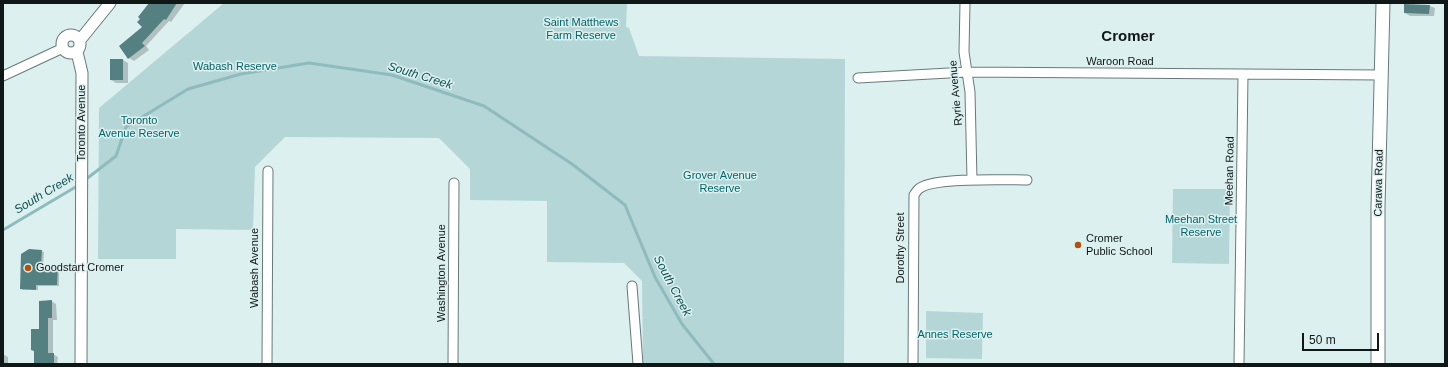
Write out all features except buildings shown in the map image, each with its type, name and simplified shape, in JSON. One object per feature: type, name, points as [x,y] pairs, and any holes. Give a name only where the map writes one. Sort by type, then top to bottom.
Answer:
[{"type":"main road","name":"Carawa Road","points":[[1378,364],[1378,207],[1383,3]]},
{"type":"street","points":[[63,48],[71,53],[77,52],[80,46],[80,40],[110,3]]},
{"type":"street","name":"Ryrie Avenue","points":[[965,3],[964,52],[970,92],[972,180]]},
{"type":"street","points":[[63,48],[63,42],[66,37],[75,36],[80,40]]},
{"type":"street","points":[[3,76],[63,48]]},
{"type":"street","name":"Toronto Avenue","points":[[77,52],[82,73],[83,172],[81,364]]},
{"type":"street","name":"Waroon Road","points":[[858,78],[967,72],[1381,75]]},
{"type":"street","name":"Meehan Road","points":[[1239,364],[1243,75]]},
{"type":"street","name":"Wabash Avenue","points":[[267,364],[268,171]]},
{"type":"street","points":[[972,180],[1027,180]]},
{"type":"street","name":"Dorothy Street","points":[[913,364],[914,195],[921,187],[930,184],[972,180]]},
{"type":"street","name":"Washington Avenue","points":[[453,364],[454,183]]},
{"type":"street","points":[[632,286],[638,364]]},
{"type":"green space","name":"Grover Avenue Reserve","points":[[224,3],[627,3],[626,27],[629,28],[639,56],[845,59],[844,364],[643,364],[642,281],[624,263],[547,262],[547,201],[470,200],[470,169],[439,138],[285,137],[255,167],[253,230],[176,229],[176,259],[98,259],[99,108]]},
{"type":"green space","name":"Meehan Street Reserve","points":[[1173,189],[1230,189],[1229,264],[1172,263]]},
{"type":"green space","name":"Annes Reserve","points":[[926,311],[983,313],[982,359],[926,358]]},
{"type":"waterway","name":"South Creek","points":[[85,180],[116,156],[126,127],[188,89],[241,74],[309,63],[392,75],[484,106],[572,164],[625,205],[655,277],[682,324],[714,364]]},
{"type":"waterway","name":"South Creek","points":[[3,230],[79,185]]},
{"type":"place","name":"Cromer Public School","points":[[1078,245]]},
{"type":"place","name":"Goodstart Cromer","points":[[28,268]]},
{"type":"district","name":"Cromer","points":[[1128,37]]},
{"type":"park label","name":"Saint Matthews Farm Reserve","points":[[581,29]]},
{"type":"park label","name":"Wabash Reserve","points":[[235,67]]},
{"type":"park label","name":"Toronto Avenue Reserve","points":[[139,127]]}]
